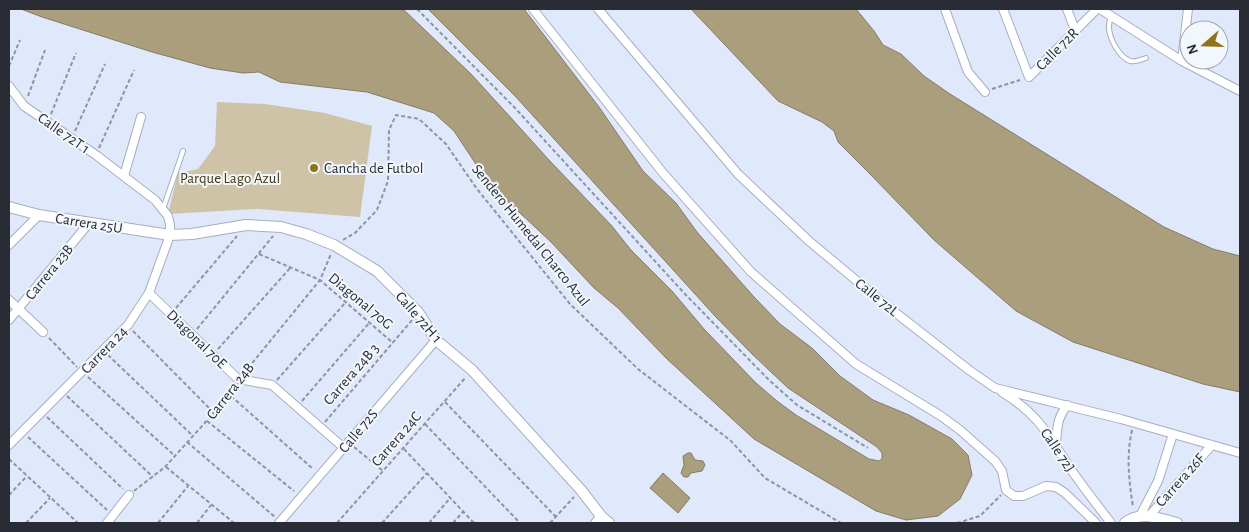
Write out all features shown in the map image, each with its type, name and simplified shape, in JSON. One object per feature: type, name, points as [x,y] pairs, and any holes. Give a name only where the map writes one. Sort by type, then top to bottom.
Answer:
[{"type":"street","points":[[533,9],[663,173],[751,272],[856,364],[941,416],[960,430],[995,461],[1002,471],[1006,490],[1014,496],[1023,496],[1046,486],[1056,487],[1096,523]]},
{"type":"street","name":"Calle 72L","points":[[598,9],[738,174],[809,241],[887,306],[995,388],[1067,405],[1240,453]]},
{"type":"street","points":[[945,9],[968,72],[985,92]]},
{"type":"street","points":[[1003,9],[1029,77]]},
{"type":"street","points":[[1067,9],[1075,30]]},
{"type":"street","points":[[1099,9],[1179,59]]},
{"type":"street","name":"Calle 72R","points":[[1029,77],[1075,30],[1099,9]]},
{"type":"street","points":[[1199,70],[1240,92]]},
{"type":"street","name":"Calle 72T 1","points":[[9,86],[24,106],[96,155],[163,209]]},
{"type":"street","points":[[124,176],[141,117]]},
{"type":"street","name":"Carrera 25U","points":[[9,207],[39,215],[89,224],[170,235]]},
{"type":"street","points":[[163,209],[168,216],[170,235]]},
{"type":"street","points":[[9,245],[39,215]]},
{"type":"street","name":"Carrera 23B","points":[[9,320],[89,224]]},
{"type":"street","name":"Calle 72H 1","points":[[170,235],[192,234],[246,225],[281,227],[334,245],[378,271],[418,312],[436,340],[472,370],[581,490],[598,520],[609,523]]},
{"type":"street","name":"Carrera 24","points":[[9,445],[128,325],[149,293],[170,235]]},
{"type":"street","name":"Diagonal 70E","points":[[149,293],[238,379],[272,385]]},
{"type":"street","points":[[9,300],[43,332]]},
{"type":"street","name":"Calle 72S","points":[[280,522],[436,340]]},
{"type":"street","points":[[272,385],[320,427],[346,445]]},
{"type":"street","name":"Calle 72J","points":[[995,388],[1020,403],[1039,421],[1089,496],[1111,523]]},
{"type":"street","points":[[1056,444],[1059,415],[1067,405]]},
{"type":"street","points":[[1141,516],[1158,481],[1173,434]]},
{"type":"street","name":"Carrera 26F","points":[[1141,516],[1212,445]]},
{"type":"street","points":[[107,523],[130,495]]},
{"type":"street","points":[[1125,523],[1141,516],[1178,523]]},
{"type":"lane","points":[[1110,15],[1109,28],[1112,39],[1120,53],[1128,60],[1136,61],[1146,58]]},
{"type":"lane","points":[[163,209],[183,150]]},
{"type":"path","points":[[417,9],[515,108],[685,294],[769,380],[797,405],[868,448]]},
{"type":"path","points":[[9,66],[20,40]]},
{"type":"path","points":[[24,106],[45,50]]},
{"type":"path","points":[[48,121],[76,53]]},
{"type":"path","points":[[72,138],[105,64]]},
{"type":"path","points":[[96,155],[134,70]]},
{"type":"path","name":"Calle 72R","points":[[985,92],[1029,77]]},
{"type":"path","name":"Sendero Humedal Charco Azul","points":[[334,245],[355,233],[377,210],[388,181],[389,130],[396,115],[419,119],[446,144],[477,189],[570,304],[638,369],[731,441],[765,478],[841,523]]},
{"type":"path","points":[[171,314],[246,225]]},
{"type":"path","points":[[192,334],[281,227]]},
{"type":"path","name":"Carrera 24B","points":[[130,495],[165,466],[230,396],[238,379],[320,280],[334,245]]},
{"type":"path","name":"Diagonal 70G","points":[[259,254],[320,280],[393,342]]},
{"type":"path","points":[[213,355],[291,267]]},
{"type":"path","points":[[272,385],[346,302]]},
{"type":"path","name":"Carrera 24B 3","points":[[320,427],[418,312]]},
{"type":"path","points":[[297,407],[370,322]]},
{"type":"path","points":[[128,325],[214,413]]},
{"type":"path","points":[[43,332],[82,372],[175,456]]},
{"type":"path","points":[[104,351],[193,436]]},
{"type":"path","name":"Carrera 24C","points":[[337,523],[472,370]]},
{"type":"path","points":[[62,392],[153,477]]},
{"type":"path","points":[[230,396],[321,476]]},
{"type":"path","points":[[445,401],[556,517]]},
{"type":"path","points":[[41,412],[130,495]]},
{"type":"path","points":[[207,421],[302,498]]},
{"type":"path","points":[[1133,423],[1128,459],[1129,484],[1141,516]]},
{"type":"path","points":[[425,424],[520,523]]},
{"type":"path","points":[[22,432],[113,515]]},
{"type":"path","points":[[187,442],[280,522]]},
{"type":"path","points":[[346,445],[383,472]]},
{"type":"path","points":[[403,448],[474,523]]},
{"type":"path","points":[[9,459],[78,523]]},
{"type":"path","points":[[165,466],[234,523]]},
{"type":"path","points":[[382,523],[427,473]]},
{"type":"path","points":[[9,494],[27,476]]},
{"type":"path","points":[[158,523],[188,486]]},
{"type":"path","points":[[550,523],[581,490]]},
{"type":"path","points":[[957,523],[980,516],[1006,490]]},
{"type":"path","points":[[26,523],[50,498]]},
{"type":"path","points":[[429,523],[450,498]]},
{"type":"path","points":[[197,523],[211,505]]},
{"type":"path","points":[[453,523],[463,511]]},
{"type":"green space","name":"Cancha de Futbol","points":[[217,102],[265,104],[325,113],[372,126],[360,217],[258,209],[168,214],[178,173],[198,169],[215,146]]},
{"type":"shaded area","points":[[21,9],[403,9],[471,74],[611,225],[631,250],[672,291],[704,329],[756,383],[796,415],[869,459],[879,461],[882,459],[882,453],[877,447],[788,388],[752,354],[715,316],[516,97],[428,9],[524,9],[599,107],[643,171],[676,203],[697,232],[780,324],[812,348],[840,376],[873,400],[909,415],[952,439],[968,455],[972,475],[960,499],[938,516],[906,520],[876,511],[754,439],[666,358],[618,308],[594,288],[551,242],[489,184],[454,131],[434,113],[367,92],[280,82],[259,72],[243,73],[210,68],[152,52]]},
{"type":"shaded area","points":[[691,9],[856,9],[883,45],[901,54],[924,76],[950,94],[1164,227],[1213,249],[1240,256],[1240,392],[1203,384],[1073,342],[1016,311],[934,240],[838,142],[834,131],[822,122],[778,101]]},
{"type":"shaded area","points":[[691,453],[695,460],[703,461],[705,465],[702,471],[691,473],[688,477],[684,477],[681,473],[684,465],[683,456]]},
{"type":"shaded area","points":[[663,473],[690,498],[678,513],[650,488]]},
{"type":"place","name":"Cancha de Futbol","points":[[314,168]]},
{"type":"park label","name":"Parque Lago Azul","points":[[230,178]]}]
